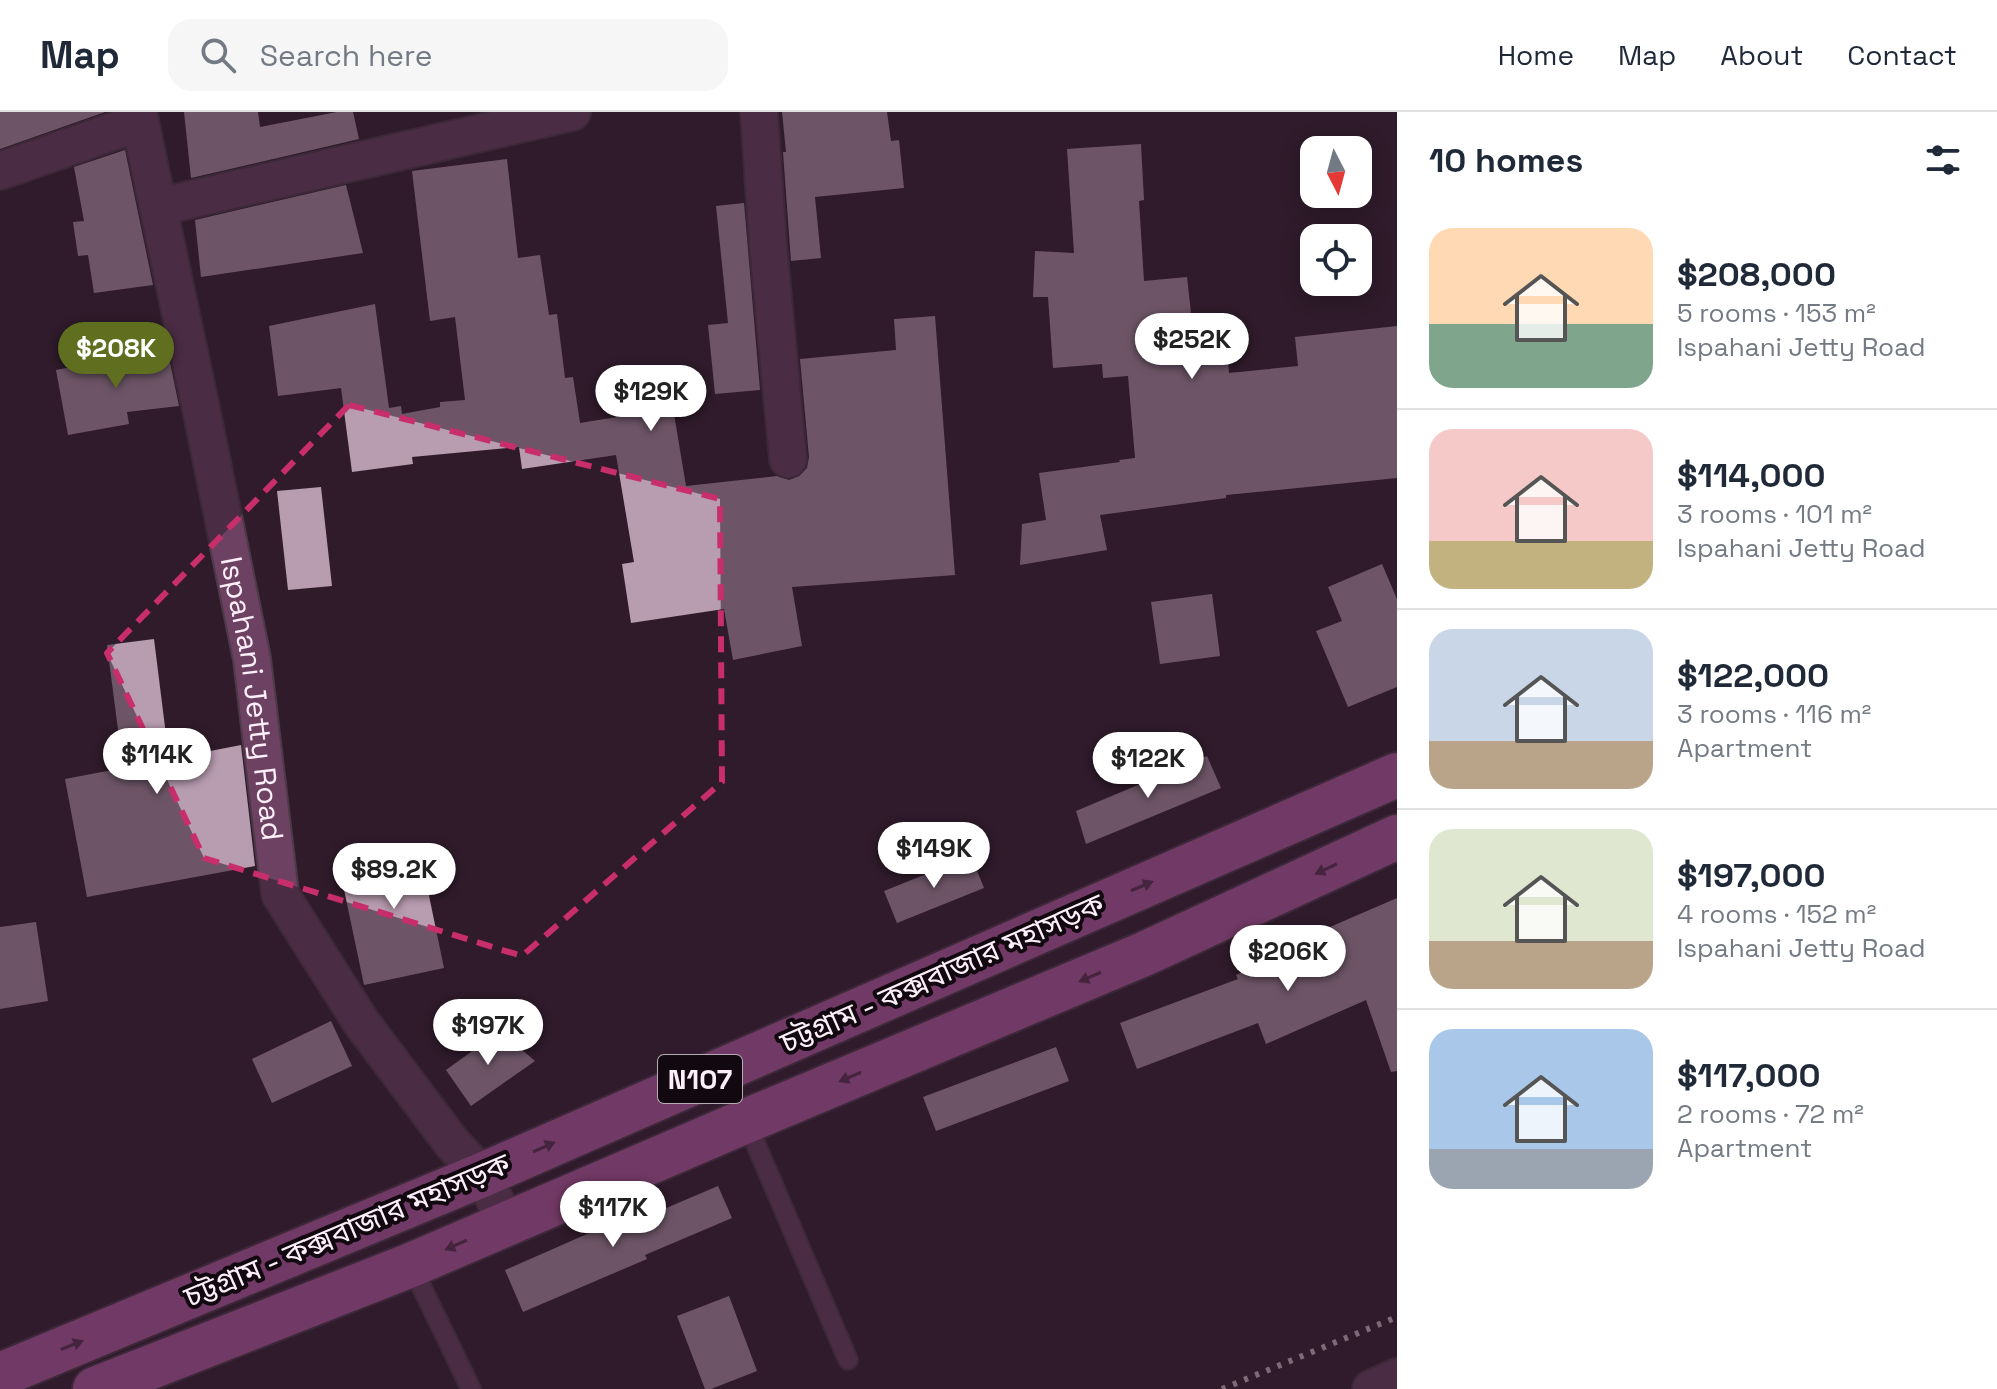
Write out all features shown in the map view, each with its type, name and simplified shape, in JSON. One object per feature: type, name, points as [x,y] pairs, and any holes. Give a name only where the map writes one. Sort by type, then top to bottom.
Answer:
[{"type":"highway","name":"চট্টগ্রাম - কক্সবাজার মহাসড়ক","points":[[0,1375],[482,1175],[1397,775]]},
{"type":"highway","name":"চট্টগ্রাম - কক্সবাজার মহাসড়ক","points":[[95,1389],[411,1265],[506,1222],[1144,954],[1397,837]]},
{"type":"street","points":[[158,207],[572,112]]},
{"type":"street","points":[[759,112],[788,459]]},
{"type":"street","points":[[0,171],[139,117]]},
{"type":"street","name":"Ispahani Jetty Road","points":[[139,117],[252,659],[280,894],[361,1022],[452,1143],[482,1175],[506,1222]]},
{"type":"street","points":[[1371,1389],[1397,1377]]},
{"type":"lane","points":[[746,1121],[848,1360]]},
{"type":"lane","points":[[411,1265],[471,1389]]},
{"type":"highlighted area","points":[[349,405],[720,499],[722,782],[522,956],[204,858],[107,653]]},
{"type":"building","points":[[0,112],[105,112],[0,149]]},
{"type":"building","points":[[184,112],[258,112],[260,127],[337,112],[353,112],[359,139],[191,178]]},
{"type":"building","points":[[782,112],[887,112],[891,141],[899,140],[904,188],[815,197],[821,258],[791,261]]},
{"type":"building","points":[[1141,144],[1144,200],[1139,201],[1144,281],[1187,277],[1193,331],[1225,329],[1229,373],[1298,366],[1295,337],[1397,326],[1397,478],[1226,495],[1226,498],[1100,515],[1107,550],[1020,565],[1022,524],[1046,520],[1039,473],[1135,458],[1128,376],[1103,378],[1102,364],[1053,368],[1048,297],[1033,297],[1035,251],[1074,253],[1067,149]]},
{"type":"building","points":[[125,150],[153,285],[94,293],[88,255],[78,256],[73,222],[84,221],[74,167]]},
{"type":"building","points":[[507,159],[518,258],[540,255],[549,315],[557,314],[565,378],[573,377],[580,423],[673,408],[686,486],[777,476],[789,480],[799,476],[807,468],[809,457],[800,359],[896,350],[894,319],[935,316],[955,575],[792,587],[802,646],[733,660],[724,609],[631,623],[622,564],[634,562],[616,455],[522,469],[519,447],[412,457],[413,464],[352,472],[341,388],[278,396],[269,326],[375,304],[389,408],[401,406],[402,414],[440,407],[440,402],[465,400],[455,317],[430,321],[412,171]]},
{"type":"building","points":[[346,185],[363,253],[201,277],[195,220]]},
{"type":"building","points":[[744,203],[760,390],[715,394],[708,325],[728,323],[716,206]]},
{"type":"building","points":[[167,348],[179,406],[127,412],[129,424],[68,435],[56,370]]},
{"type":"building","points":[[321,487],[332,586],[288,590],[277,491]]},
{"type":"building","points":[[1382,564],[1397,599],[1397,687],[1348,707],[1316,631],[1342,621],[1328,587]]},
{"type":"building","points":[[1212,594],[1220,656],[1160,664],[1151,602]]},
{"type":"building","points":[[154,639],[169,759],[241,745],[255,866],[87,897],[65,779],[123,768],[107,645]]},
{"type":"building","points":[[1207,756],[1221,788],[1086,844],[1076,811]]},
{"type":"building","points":[[443,847],[446,884],[427,886],[444,968],[364,985],[337,856]]},
{"type":"building","points":[[971,856],[984,888],[897,923],[884,891]]},
{"type":"building","points":[[1397,898],[1397,1071],[1391,1072],[1366,1000],[1266,1044],[1258,1023],[1137,1069],[1120,1023],[1238,979],[1236,975],[1326,936],[1323,930]]},
{"type":"building","points":[[36,922],[48,1001],[0,1009],[0,927]]},
{"type":"building","points":[[331,1021],[352,1066],[272,1103],[252,1059]]},
{"type":"building","points":[[500,1031],[535,1061],[471,1106],[446,1070]]},
{"type":"building","points":[[1056,1047],[1069,1081],[936,1131],[923,1097]]},
{"type":"building","points":[[718,1186],[732,1218],[645,1255],[647,1259],[523,1312],[505,1270],[628,1216],[631,1223]]},
{"type":"building","points":[[729,1296],[757,1371],[705,1389],[677,1316]]},
{"type":"railway","points":[[1222,1389],[1397,1317]]}]
